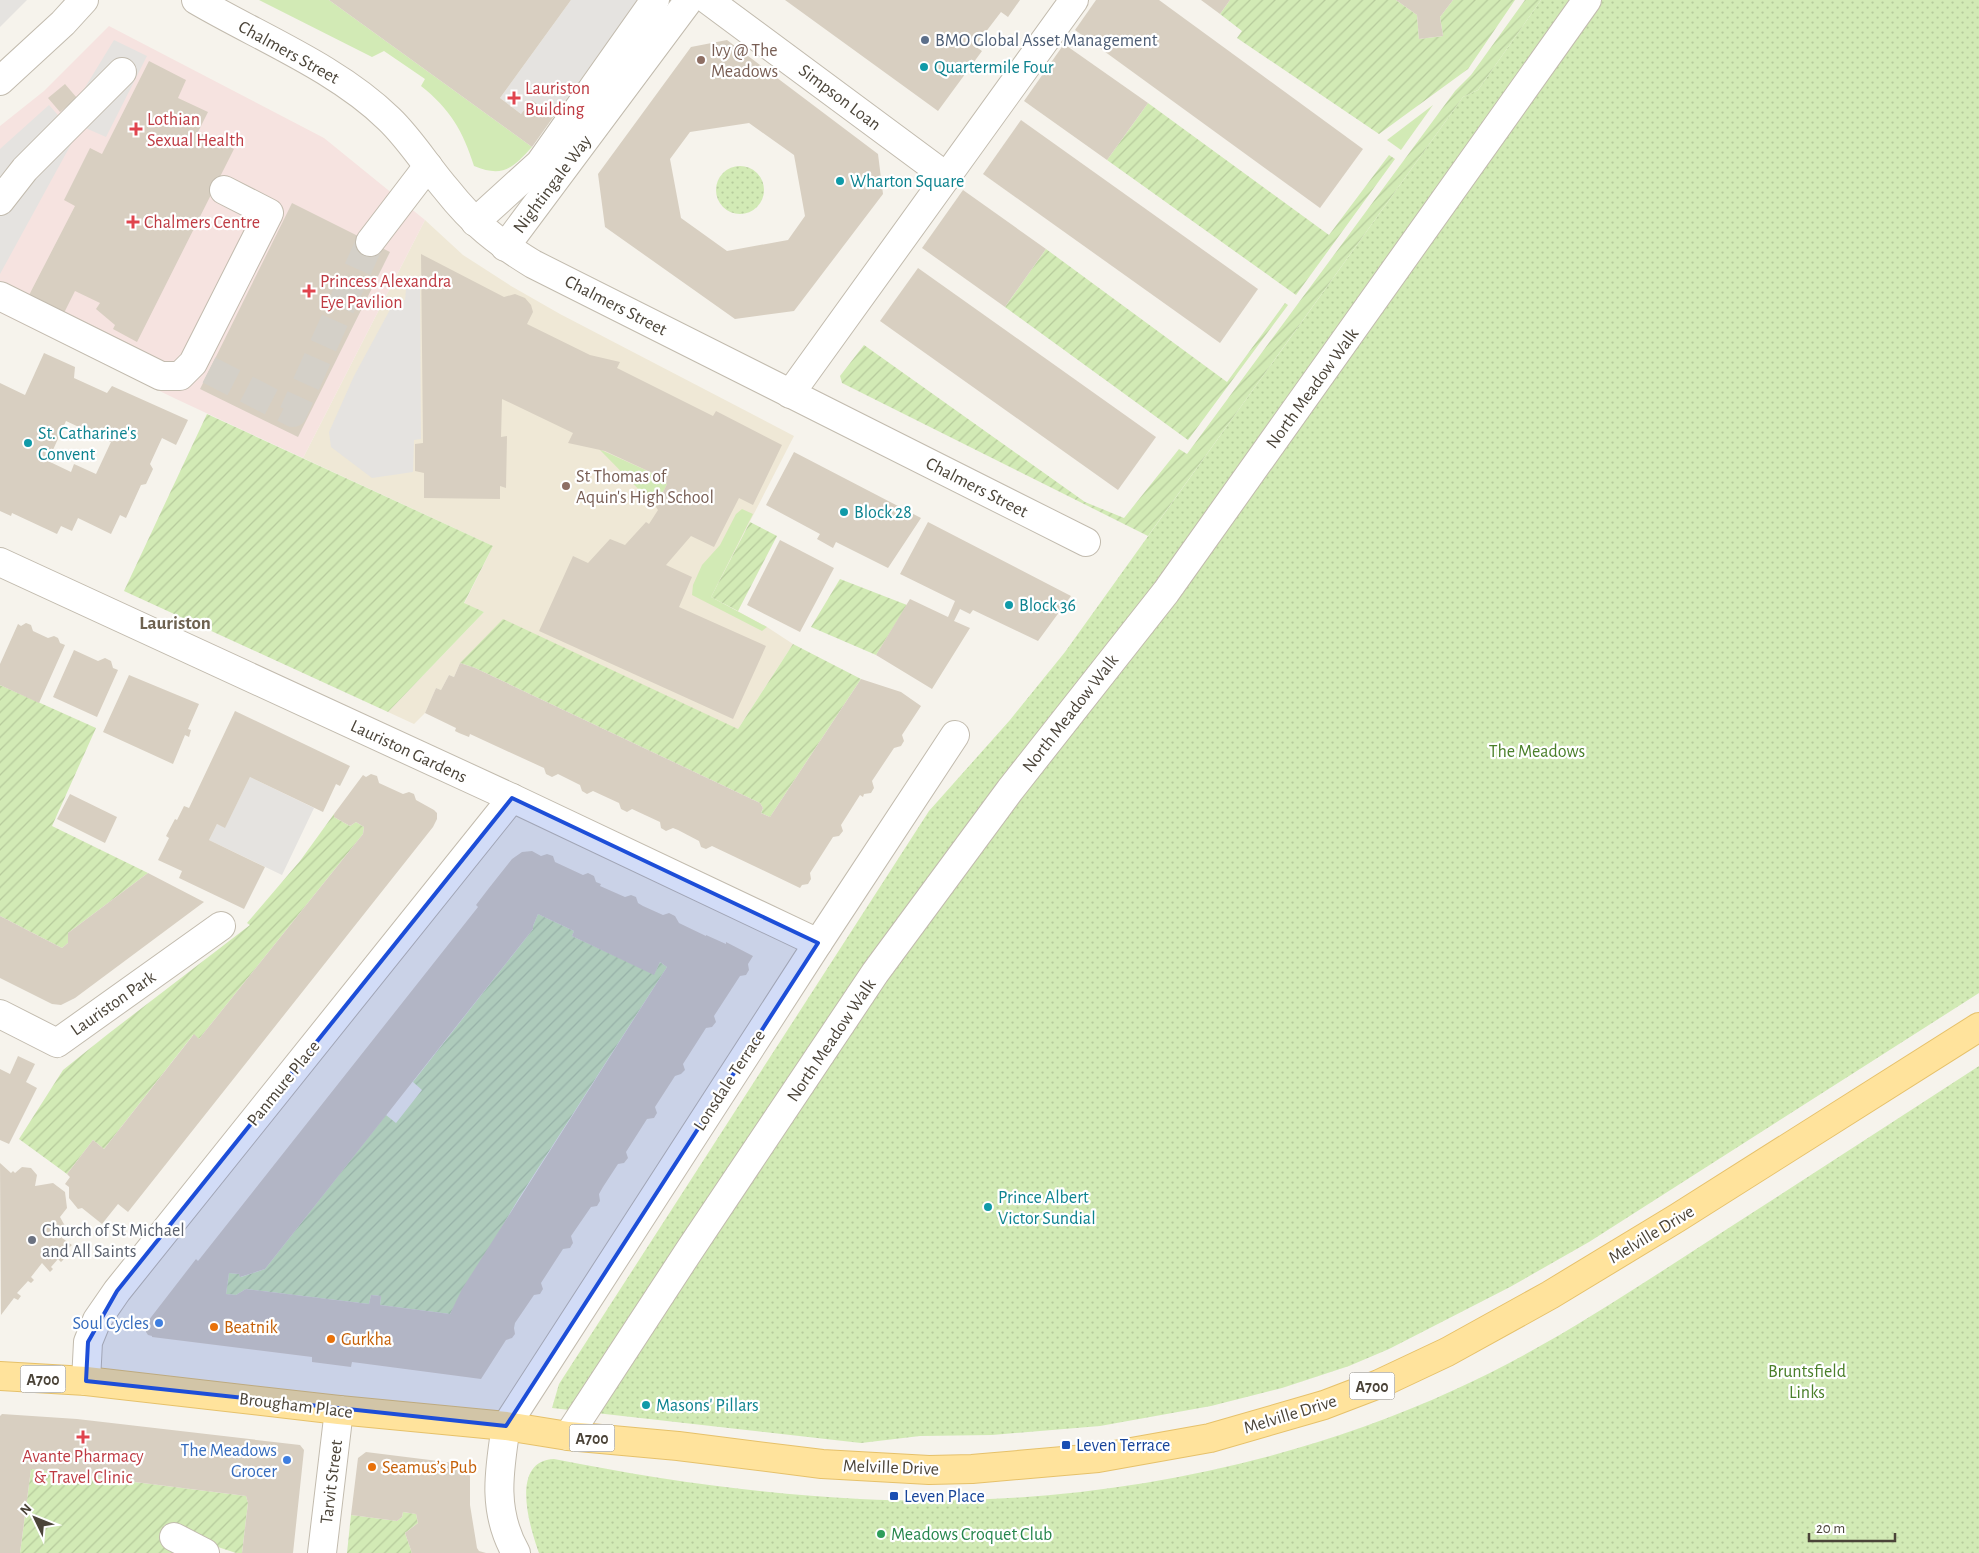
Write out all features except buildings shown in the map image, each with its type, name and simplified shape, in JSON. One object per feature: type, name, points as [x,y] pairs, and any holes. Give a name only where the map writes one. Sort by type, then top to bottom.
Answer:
[{"type":"main road","name":"Melville Drive","points":[[506,1426],[568,1436],[678,1446],[822,1464],[929,1470],[972,1469],[1098,1458],[1210,1438],[1314,1408],[1379,1384],[1447,1352],[1550,1295],[1711,1198],[1979,1027]]},
{"type":"main road","name":"A700","points":[[0,1376],[86,1381]]},
{"type":"main road","name":"Brougham Place","points":[[86,1381],[339,1410],[506,1426]]},
{"type":"street","points":[[0,81],[63,23],[84,0]]},
{"type":"street","name":"Chalmers Street","points":[[196,0],[341,80],[366,98],[390,120],[475,222],[505,247],[533,264],[1086,542]]},
{"type":"street","points":[[475,222],[540,163],[655,0]]},
{"type":"street","name":"Nightingale Way","points":[[505,247],[689,0]]},
{"type":"street","name":"Simpson Loan","points":[[708,0],[946,177]]},
{"type":"street","points":[[790,394],[1074,0]]},
{"type":"street","name":"North Meadow Walk","points":[[568,1436],[875,973],[1010,790],[1166,592],[1587,0]]},
{"type":"street","points":[[0,202],[25,169],[122,72]]},
{"type":"street","points":[[370,242],[428,166]]},
{"type":"street","points":[[0,296],[161,376],[180,376],[201,366],[269,213],[224,190]]},
{"type":"street","name":"Lauriston Gardens","points":[[0,562],[512,798],[818,943]]},
{"type":"street","name":"Lonsdale Terrace","points":[[506,1426],[818,943],[955,735]]},
{"type":"street","name":"Panmure Place","points":[[86,1381],[88,1342],[98,1320],[117,1291],[512,798]]},
{"type":"street","name":"Lauriston Park","points":[[0,1014],[57,1043],[221,926]]},
{"type":"street","name":"Tarvit Street","points":[[322,1553],[339,1410]]},
{"type":"street","points":[[506,1426],[498,1485],[504,1530],[516,1553]]},
{"type":"street","points":[[174,1537],[205,1553]]},
{"type":"highlighted area","points":[[512,798],[818,943],[506,1426],[86,1381],[88,1342],[117,1291]]},
{"type":"shaded area","points":[[0,0],[27,0],[0,27]]},
{"type":"shaded area","points":[[571,0],[676,0],[642,47],[617,29],[554,116],[532,100],[521,114],[500,98]]},
{"type":"shaded area","name":"Chalmers Centre","points":[[109,26],[324,138],[425,220],[303,458],[174,398],[0,313],[0,126],[44,91]]},
{"type":"shaded area","points":[[114,40],[147,56],[106,137],[81,126],[0,274],[0,149],[49,105],[64,122]]},
{"type":"shaded area","name":"St Thomas of Aquin's High School","points":[[425,220],[463,255],[511,286],[560,314],[794,436],[711,597],[767,627],[793,644],[738,729],[460,663],[454,677],[449,675],[441,690],[436,688],[425,713],[414,724],[388,712],[484,612],[464,604],[493,546],[303,458]]},
{"type":"shaded area","points":[[420,279],[421,439],[414,440],[413,472],[372,478],[331,447],[329,432],[354,376],[393,304],[405,300],[407,280]]},
{"type":"shaded area","points":[[250,777],[314,808],[282,875],[209,840],[217,824],[225,827]]},
{"type":"green space","points":[[259,0],[329,0],[532,147],[519,161],[507,169],[493,171],[474,166],[465,142],[454,121],[440,103],[421,86],[425,79],[384,51],[372,57]]},
{"type":"green space","points":[[1230,0],[1396,0],[1417,15],[1419,39],[1443,36],[1440,17],[1453,0],[1515,0],[1468,69],[1379,134],[1237,38],[1242,31],[1220,14]]},
{"type":"green space","points":[[1525,0],[1541,0],[1478,90],[1463,97],[1148,536],[842,383],[840,376],[864,345],[1085,502],[1124,518],[1179,449],[1187,454],[1455,91],[1471,75]]},
{"type":"green space","name":"The Meadows","points":[[1541,0],[1979,0],[1979,993],[1589,1242],[1510,1287],[1389,1349],[1349,1366],[1282,1388],[1211,1406],[1100,1426],[992,1435],[920,1436],[861,1443],[552,1408],[559,1384],[929,811],[1010,720],[1065,652],[1463,97],[1478,90]]},
{"type":"green space","points":[[1148,103],[1329,235],[1389,155],[1395,159],[1296,295],[1107,160]]},
{"type":"green space","points":[[1433,105],[1401,150],[1387,140]]},
{"type":"green space","points":[[740,166],[749,168],[757,173],[762,181],[764,190],[762,199],[757,207],[749,212],[740,214],[731,212],[723,207],[718,199],[716,190],[718,181],[723,173],[731,168]]},
{"type":"green space","points":[[1046,249],[1227,382],[1285,303],[1288,305],[1188,440],[1005,307]]},
{"type":"green space","points":[[207,414],[493,546],[464,603],[484,612],[388,712],[124,591]]},
{"type":"green space","points":[[599,449],[661,477],[667,484],[656,507]]},
{"type":"green space","points":[[742,509],[753,514],[711,597],[767,627],[762,631],[692,595],[693,585],[702,565],[720,545],[736,514]]},
{"type":"green space","points":[[750,522],[777,536],[738,611],[711,597]]},
{"type":"green space","points":[[840,579],[907,605],[876,655],[811,627]]},
{"type":"green space","points":[[503,619],[738,729],[793,644],[861,679],[770,817],[761,813],[763,808],[760,803],[475,668],[460,663]]},
{"type":"green space","points":[[0,685],[96,728],[52,826],[148,873],[68,933],[68,943],[62,948],[0,916]]},
{"type":"green space","points":[[334,814],[334,817],[350,826],[356,822],[364,827],[363,834],[199,1039],[193,1035],[104,1149],[93,1140],[67,1174],[19,1139],[63,1070],[250,925],[247,923],[300,861]]},
{"type":"green space","points":[[538,914],[574,931],[572,936],[654,974],[660,962],[667,967],[519,1198],[450,1314],[380,1305],[381,1296],[371,1295],[369,1304],[246,1289],[236,1295],[226,1294],[229,1273],[239,1274],[241,1277],[265,1269],[386,1115],[396,1123],[422,1090],[413,1082],[533,929]]},
{"type":"green space","name":"Bruntsfield Links","points":[[1979,1066],[1979,1553],[539,1553],[535,1542],[528,1513],[527,1483],[531,1471],[540,1463],[554,1459],[668,1479],[745,1489],[821,1497],[935,1501],[1011,1498],[1088,1491],[1163,1480],[1238,1464],[1312,1444],[1384,1419],[1454,1390],[1552,1340]]},
{"type":"green space","points":[[31,1469],[246,1496],[248,1503],[242,1553],[236,1553],[209,1544],[186,1553],[20,1553]]},
{"type":"green space","points":[[403,1512],[416,1514],[418,1523],[405,1533],[412,1553],[347,1553],[351,1515],[397,1521],[402,1517]]},
{"type":"tunnel","points":[[209,370],[293,413],[370,242]]},
{"type":"place","name":"BMO Global Asset Management","points":[[925,40]]},
{"type":"place","name":"Ivy @ The Meadows","points":[[701,60]]},
{"type":"place","name":"Quartermile Four","points":[[924,67]]},
{"type":"place","name":"Lauriston Building","points":[[514,98]]},
{"type":"place","name":"Lothian Sexual Health","points":[[136,129]]},
{"type":"place","name":"Wharton Square","points":[[840,181]]},
{"type":"place","name":"Chalmers Centre","points":[[133,222]]},
{"type":"place","name":"Princess Alexandra Eye Pavilion","points":[[309,291]]},
{"type":"place","name":"St. Catharine's Convent","points":[[28,443]]},
{"type":"place","name":"St Thomas of Aquin's High School","points":[[566,486]]},
{"type":"place","name":"Block 28","points":[[844,512]]},
{"type":"place","name":"Block 36","points":[[1009,605]]},
{"type":"place","name":"Prince Albert Victor Sundial","points":[[988,1207]]},
{"type":"place","name":"Church of St Michael and All Saints","points":[[32,1240]]},
{"type":"place","name":"Soul Cycles","points":[[159,1323]]},
{"type":"place","name":"Beatnik","points":[[214,1327]]},
{"type":"place","name":"Gurkha","points":[[331,1339]]},
{"type":"place","name":"Masons' Pillars","points":[[646,1405]]},
{"type":"place","name":"Avante Pharmacy & Travel Clinic","points":[[83,1437]]},
{"type":"place","name":"Leven Terrace","points":[[1066,1445]]},
{"type":"place","name":"The Meadows Grocer","points":[[287,1460]]},
{"type":"place","name":"Seamus’s Pub","points":[[372,1467]]},
{"type":"place","name":"Leven Place","points":[[894,1496]]},
{"type":"place","name":"Meadows Croquet Club","points":[[881,1534]]},
{"type":"district","name":"Lauriston","points":[[175,622]]}]
